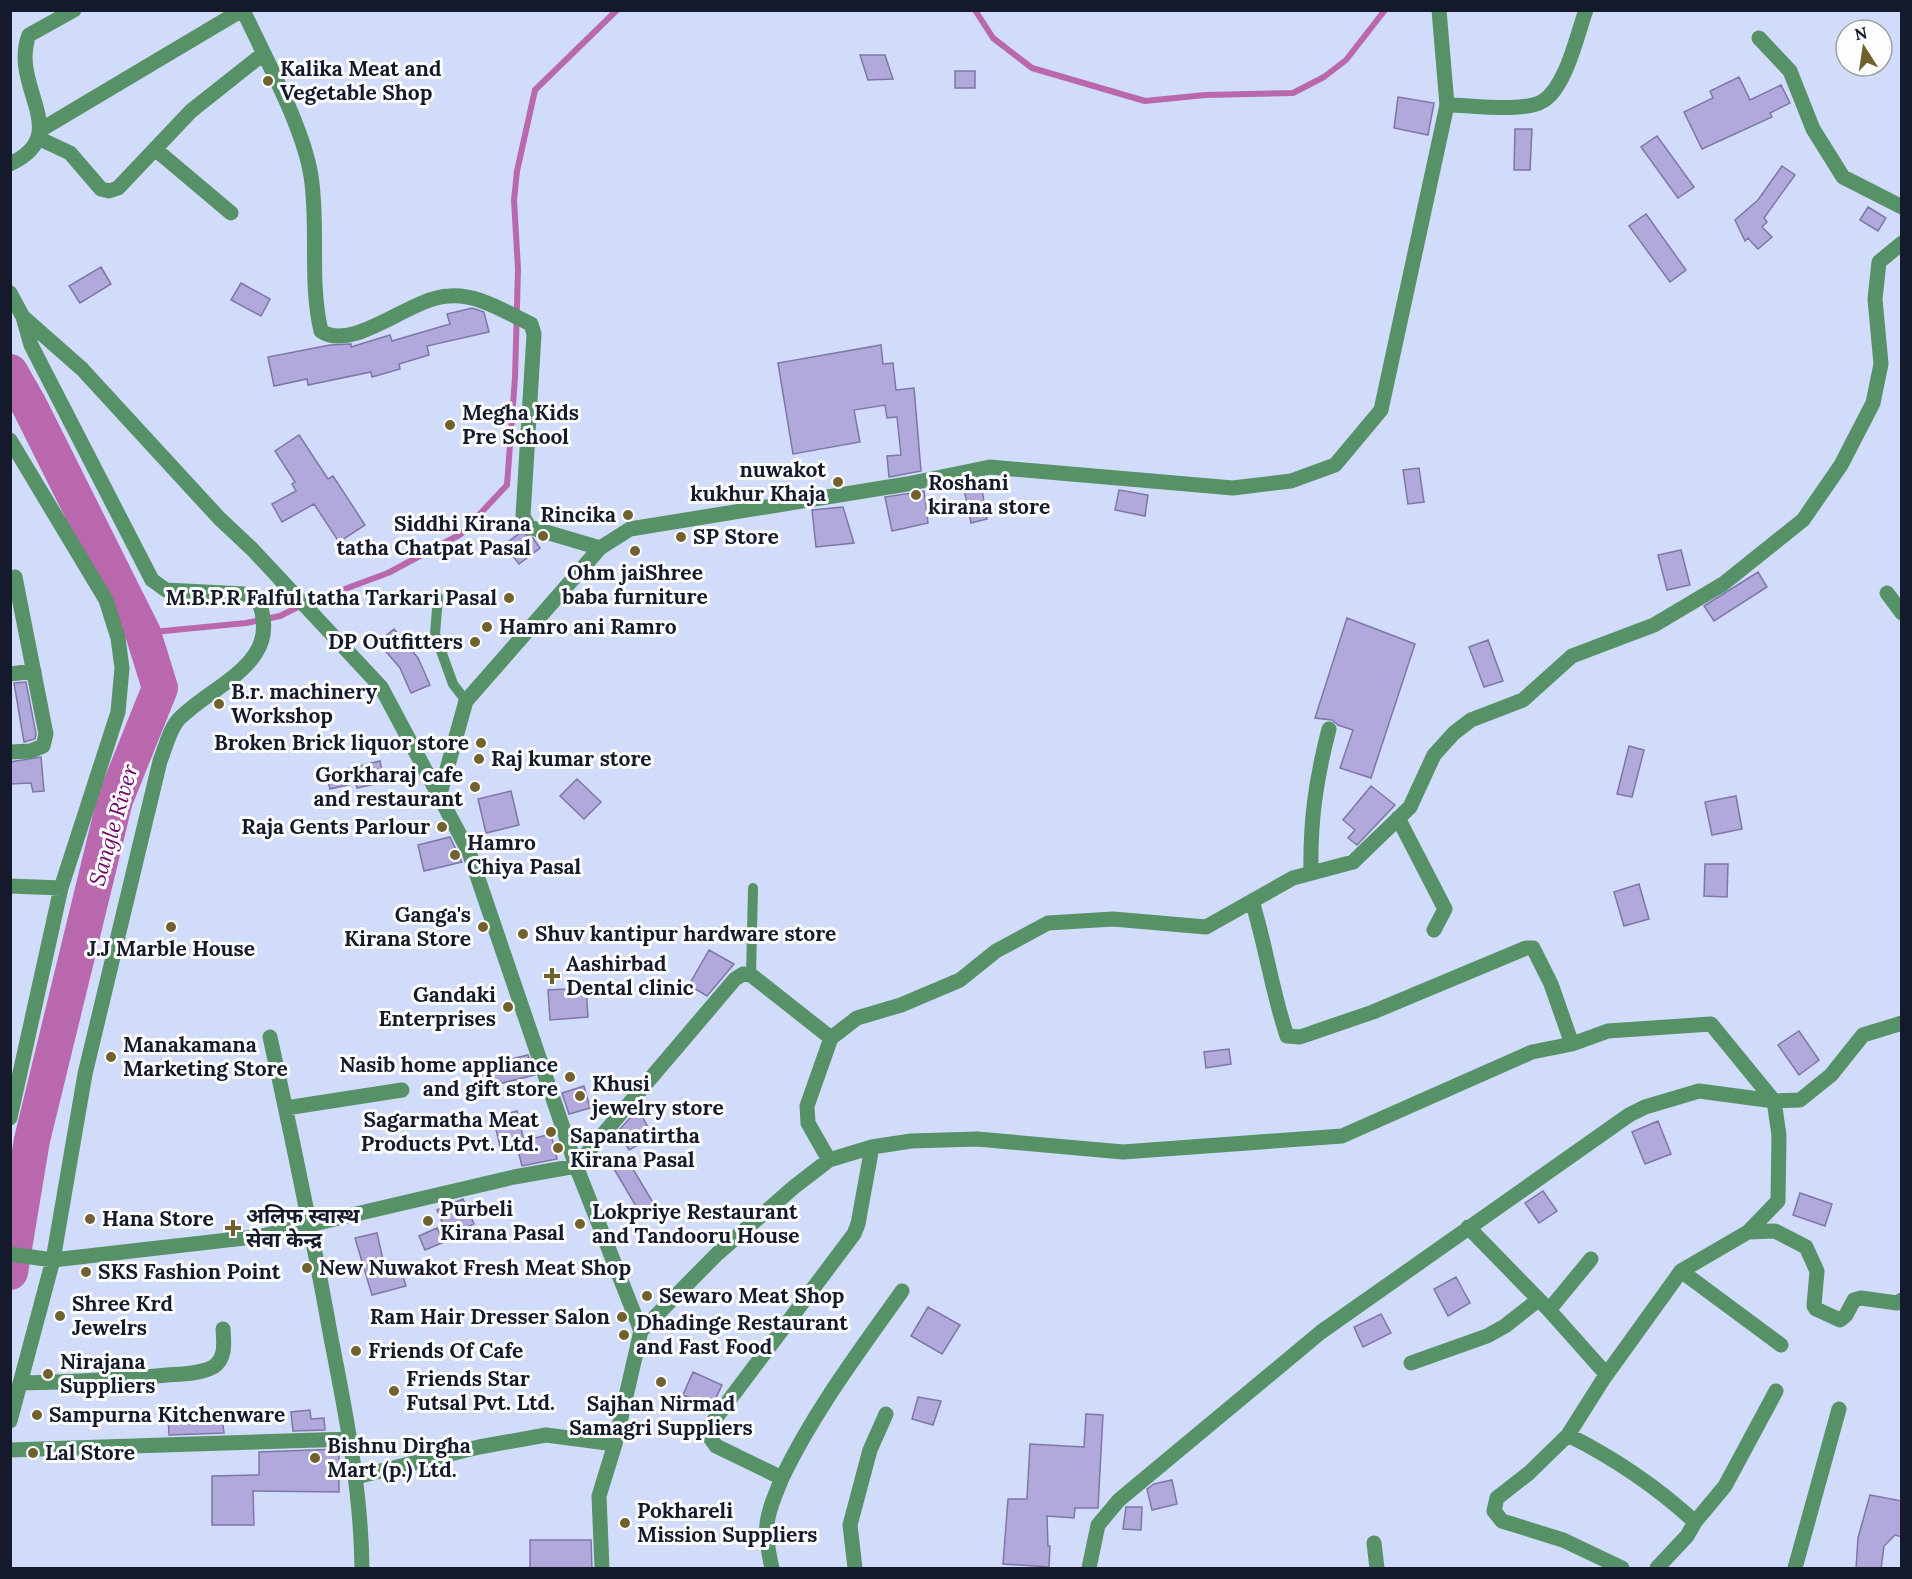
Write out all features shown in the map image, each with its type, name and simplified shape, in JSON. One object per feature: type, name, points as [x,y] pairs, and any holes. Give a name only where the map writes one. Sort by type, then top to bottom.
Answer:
[{"type":"street","points":[[74,10],[29,35],[23,50],[25,72],[41,134],[70,153],[101,189],[109,191],[118,188],[191,111],[263,54]]},
{"type":"street","points":[[10,164],[27,156],[41,134],[243,10],[293,120],[310,175],[315,304],[321,331],[328,336],[340,338],[363,331],[423,302],[447,296],[481,300],[531,324],[534,334],[523,516],[530,527],[600,548]]},
{"type":"street","points":[[440,794],[466,701],[600,548],[630,529],[907,484],[990,467],[1233,488],[1291,481],[1335,465],[1381,410],[1447,105],[1439,10]]},
{"type":"street","points":[[1447,105],[1528,107],[1544,101],[1560,83],[1586,10]]},
{"type":"street","points":[[1760,38],[1791,71],[1813,129],[1843,177],[1902,207]]},
{"type":"street","points":[[155,148],[231,213]]},
{"type":"street","points":[[829,1160],[808,1123],[807,1106],[831,1038],[857,1018],[901,1005],[960,980],[996,951],[1048,923],[1113,919],[1206,927],[1293,878],[1353,862],[1410,807],[1434,755],[1454,733],[1471,720],[1523,700],[1572,656],[1654,625],[1723,584],[1803,519],[1841,465],[1873,403],[1881,364],[1875,298],[1879,262],[1902,243]]},
{"type":"street","points":[[10,293],[23,317],[31,345],[152,580],[166,590],[244,594],[258,600],[266,619],[262,648],[247,664],[177,721],[160,761],[86,1074],[10,1422]]},
{"type":"street","points":[[23,317],[82,369],[219,518],[252,549],[381,687],[469,852],[576,1166],[641,1331]]},
{"type":"street","points":[[10,440],[106,600],[118,638],[122,668],[118,712],[61,888],[10,1118]]},
{"type":"street","points":[[10,752],[31,751],[43,746],[46,741],[15,577]]},
{"type":"street","points":[[1887,593],[1902,613]]},
{"type":"street","points":[[10,674],[34,672]]},
{"type":"street","points":[[1311,872],[1311,829],[1316,781],[1329,729]]},
{"type":"street","points":[[1398,818],[1444,909],[1434,930]]},
{"type":"street","points":[[10,886],[61,888]]},
{"type":"street","points":[[1252,901],[1267,949],[1277,1006],[1287,1036],[1300,1037],[1373,1012],[1526,948],[1533,948],[1551,984],[1572,1044]]},
{"type":"street","points":[[10,1254],[47,1259],[262,1236],[514,1177],[576,1166],[735,979],[743,974],[751,975],[831,1038]]},
{"type":"street","points":[[1089,1569],[1098,1525],[1119,1500],[1321,1332],[1629,1115],[1645,1107],[1699,1090],[1774,1101],[1800,1100],[1831,1075],[1863,1035],[1902,1023]]},
{"type":"street","points":[[602,1569],[599,1496],[615,1444],[641,1331],[717,1254],[794,1187],[829,1160],[872,1147],[911,1141],[977,1139],[1123,1152],[1342,1136],[1532,1052],[1572,1044],[1608,1031],[1711,1024],[1774,1101],[1779,1135],[1778,1201],[1748,1232],[1681,1270],[1606,1374],[1568,1436],[1529,1473],[1497,1498],[1494,1510],[1502,1521],[1563,1540],[1622,1569]]},
{"type":"street","points":[[270,1037],[310,1225],[350,1439],[356,1477],[362,1569]]},
{"type":"street","points":[[286,1108],[402,1090]]},
{"type":"street","points":[[782,1478],[716,1446],[709,1436],[709,1427],[854,1234],[858,1224],[872,1147]]},
{"type":"street","points":[[1467,1227],[1544,1305],[1606,1374]]},
{"type":"street","points":[[1748,1232],[1775,1231],[1806,1247],[1817,1272],[1814,1306],[1840,1320],[1846,1315],[1854,1300],[1862,1298],[1897,1303],[1902,1300]]},
{"type":"street","points":[[1411,1364],[1486,1336],[1544,1305],[1592,1259]]},
{"type":"street","points":[[1681,1270],[1781,1345]]},
{"type":"street","points":[[772,1569],[765,1539],[766,1518],[782,1478],[801,1439],[821,1406],[902,1291]]},
{"type":"street","points":[[20,1383],[112,1381],[193,1373],[212,1367],[220,1359],[224,1348],[223,1329]]},
{"type":"street","points":[[1657,1569],[1687,1536],[1695,1522],[1725,1486],[1776,1391]]},
{"type":"street","points":[[1795,1569],[1839,1409]]},
{"type":"street","points":[[855,1569],[850,1525],[870,1450],[886,1414]]},
{"type":"street","points":[[356,1477],[479,1447],[546,1435],[615,1444]]},
{"type":"street","points":[[1568,1436],[1599,1451],[1663,1493],[1695,1522]]},
{"type":"street","points":[[10,1450],[350,1439]]},
{"type":"street","points":[[1374,1543],[1377,1569]]},
{"type":"lane","points":[[438,597],[435,634],[453,684],[466,701]]},
{"type":"lane","points":[[751,975],[753,888]]},
{"type":"building","points":[[860,55],[885,55],[893,79],[868,80]]},
{"type":"building","points":[[955,71],[975,71],[975,88],[955,88]]},
{"type":"building","points":[[1739,77],[1750,100],[1781,85],[1790,103],[1770,113],[1772,117],[1702,149],[1684,112],[1713,98],[1710,91]]},
{"type":"building","points":[[1398,97],[1434,103],[1428,135],[1394,128]]},
{"type":"building","points":[[1515,129],[1532,129],[1530,170],[1514,170]]},
{"type":"building","points":[[1657,136],[1694,187],[1678,198],[1641,147]]},
{"type":"building","points":[[1782,166],[1795,175],[1764,218],[1767,222],[1762,227],[1772,237],[1758,249],[1748,238],[1745,241],[1735,220],[1758,200]]},
{"type":"building","points":[[1868,207],[1886,218],[1878,231],[1860,220]]},
{"type":"building","points":[[1646,214],[1686,270],[1670,282],[1629,226]]},
{"type":"building","points":[[101,267],[111,284],[80,303],[69,286]]},
{"type":"building","points":[[241,283],[270,299],[261,316],[231,300]]},
{"type":"building","points":[[472,308],[484,312],[489,332],[427,346],[429,355],[399,364],[400,369],[372,377],[371,372],[308,385],[307,379],[274,386],[268,357],[330,345],[351,344],[351,347],[390,335],[392,341],[450,324],[447,314]]},
{"type":"building","points":[[881,345],[883,364],[893,363],[896,390],[914,388],[921,471],[889,477],[887,456],[901,455],[897,417],[887,418],[885,405],[854,410],[860,442],[793,454],[778,363]]},
{"type":"building","points":[[299,435],[328,479],[333,476],[365,525],[339,542],[314,504],[282,522],[272,504],[296,491],[292,484],[295,482],[275,451]]},
{"type":"building","points":[[1419,468],[1424,502],[1408,504],[1403,470]]},
{"type":"building","points":[[981,484],[987,519],[971,523],[964,489]]},
{"type":"building","points":[[1119,490],[1148,495],[1145,516],[1115,510]]},
{"type":"building","points":[[924,491],[928,523],[892,531],[885,497]]},
{"type":"building","points":[[843,507],[854,543],[816,547],[812,510]]},
{"type":"building","points":[[521,532],[533,538],[540,548],[519,564],[504,545]]},
{"type":"building","points":[[1681,550],[1690,585],[1667,590],[1658,555]]},
{"type":"building","points":[[1758,572],[1767,587],[1714,621],[1704,606]]},
{"type":"building","points":[[1347,618],[1415,644],[1371,778],[1340,768],[1353,730],[1338,725],[1332,720],[1315,718]]},
{"type":"building","points":[[394,629],[418,658],[430,685],[411,693],[400,668],[378,642]]},
{"type":"building","points":[[1488,640],[1503,681],[1484,687],[1469,647]]},
{"type":"building","points":[[26,682],[36,734],[35,739],[24,742],[14,683]]},
{"type":"building","points":[[1629,746],[1644,750],[1632,797],[1617,794]]},
{"type":"building","points":[[41,757],[44,791],[33,792],[31,783],[10,784],[10,762]]},
{"type":"building","points":[[380,761],[384,782],[357,788],[356,783],[330,789],[326,774]]},
{"type":"building","points":[[577,779],[601,802],[584,819],[560,796]]},
{"type":"building","points":[[1371,786],[1395,805],[1357,845],[1348,838],[1355,830],[1343,820]]},
{"type":"building","points":[[511,791],[519,825],[486,833],[478,799]]},
{"type":"building","points":[[1736,796],[1742,829],[1712,835],[1705,802]]},
{"type":"building","points":[[450,837],[462,862],[424,871],[418,845]]},
{"type":"building","points":[[1705,864],[1728,864],[1727,897],[1704,896]]},
{"type":"building","points":[[1639,884],[1649,919],[1624,926],[1614,892]]},
{"type":"building","points":[[709,950],[734,964],[707,996],[689,985]]},
{"type":"building","points":[[586,988],[588,1017],[550,1020],[548,990]]},
{"type":"building","points":[[1799,1031],[1819,1060],[1799,1075],[1778,1045]]},
{"type":"building","points":[[1229,1049],[1231,1064],[1206,1068],[1204,1052]]},
{"type":"building","points":[[528,1055],[535,1075],[486,1087],[481,1066]]},
{"type":"building","points":[[584,1086],[590,1108],[569,1114],[562,1093]]},
{"type":"building","points":[[517,1111],[524,1141],[500,1146],[493,1117]]},
{"type":"building","points":[[640,1112],[653,1137],[629,1150],[618,1131],[630,1118]]},
{"type":"building","points":[[1658,1121],[1671,1154],[1645,1164],[1632,1132]]},
{"type":"building","points":[[551,1134],[557,1159],[522,1166],[516,1143]]},
{"type":"building","points":[[628,1161],[657,1209],[643,1218],[614,1169]]},
{"type":"building","points":[[1543,1191],[1557,1211],[1539,1223],[1525,1203]]},
{"type":"building","points":[[1800,1193],[1832,1204],[1825,1226],[1793,1215]]},
{"type":"building","points":[[463,1199],[474,1224],[448,1236],[437,1210]]},
{"type":"building","points":[[437,1228],[444,1242],[425,1250],[419,1236]]},
{"type":"building","points":[[377,1233],[386,1273],[401,1269],[406,1286],[372,1295],[355,1238]]},
{"type":"building","points":[[1456,1277],[1470,1303],[1448,1316],[1434,1289]]},
{"type":"building","points":[[928,1307],[960,1325],[942,1354],[911,1336]]},
{"type":"building","points":[[1381,1314],[1391,1333],[1363,1347],[1354,1327]]},
{"type":"building","points":[[693,1372],[722,1385],[711,1408],[683,1395]]},
{"type":"building","points":[[918,1397],[941,1401],[933,1425],[912,1419]]},
{"type":"building","points":[[310,1410],[311,1419],[324,1418],[325,1430],[293,1431],[291,1412]]},
{"type":"building","points":[[193,1412],[193,1421],[222,1417],[224,1433],[169,1435],[168,1413]]},
{"type":"building","points":[[1086,1414],[1103,1415],[1098,1508],[1075,1508],[1074,1518],[1047,1516],[1048,1546],[1050,1546],[1049,1567],[1003,1564],[1008,1499],[1027,1499],[1030,1444],[1084,1447]]},
{"type":"building","points":[[339,1449],[339,1492],[253,1491],[254,1525],[212,1525],[212,1476],[259,1475],[259,1452]]},
{"type":"building","points":[[1172,1480],[1177,1504],[1152,1510],[1147,1489],[1154,1484]]},
{"type":"building","points":[[1870,1495],[1902,1501],[1902,1537],[1895,1535],[1884,1546],[1881,1569],[1856,1569],[1858,1538]]},
{"type":"building","points":[[1126,1507],[1142,1507],[1141,1530],[1123,1529]]},
{"type":"building","points":[[530,1540],[591,1540],[592,1569],[530,1569]]},
{"type":"waterway","points":[[143,633],[246,623],[280,616],[304,604],[388,573],[461,534],[507,485],[515,378],[518,269],[514,200],[517,171],[535,90],[617,10]]},
{"type":"waterway","points":[[975,10],[993,38],[1032,68],[1145,101],[1205,95],[1293,93],[1324,77],[1346,60],[1385,10]]},
{"type":"waterway","name":"Sangle River","points":[[10,372],[29,405],[143,633],[160,688],[115,800],[32,1140],[10,1272]]},
{"type":"place","name":"Kalika Meat and Vegetable Shop","points":[[268,81]]},
{"type":"place","name":"Megha Kids Pre School","points":[[450,425]]},
{"type":"place","name":"nuwakot kukhur Khaja","points":[[838,482]]},
{"type":"place","name":"Roshani kirana store","points":[[916,495]]},
{"type":"place","name":"Rincika","points":[[628,515]]},
{"type":"place","name":"Siddhi Kirana tatha Chatpat Pasal","points":[[543,536]]},
{"type":"place","name":"SP Store","points":[[681,537]]},
{"type":"place","name":"Ohm jaiShree baba furniture","points":[[635,551]]},
{"type":"place","name":"M.B.P.R Falful tatha Tarkari Pasal","points":[[509,598]]},
{"type":"place","name":"Hamro ani Ramro","points":[[487,627]]},
{"type":"place","name":"DP Outfitters","points":[[475,642]]},
{"type":"place","name":"B.r. machinery Workshop","points":[[219,704]]},
{"type":"place","name":"Broken Brick liquor store","points":[[481,743]]},
{"type":"place","name":"Raj kumar store","points":[[479,759]]},
{"type":"place","name":"Gorkharaj cafe and restaurant","points":[[475,787]]},
{"type":"place","name":"Raja Gents Parlour","points":[[442,827]]},
{"type":"place","name":"Hamro Chiya Pasal","points":[[455,855]]},
{"type":"place","name":"J.J Marble House","points":[[171,927]]},
{"type":"place","name":"Ganga's Kirana Store","points":[[483,927]]},
{"type":"place","name":"Shuv kantipur hardware store","points":[[523,934]]},
{"type":"place","name":"Aashirbad Dental clinic","points":[[552,976]]},
{"type":"place","name":"Gandaki Enterprises","points":[[508,1007]]},
{"type":"place","name":"Manakamana Marketing Store","points":[[111,1057]]},
{"type":"place","name":"Nasib home appliance and gift store","points":[[570,1077]]},
{"type":"place","name":"Khusi jewelry store","points":[[580,1096]]},
{"type":"place","name":"Sagarmatha Meat Products Pvt. Ltd.","points":[[551,1132]]},
{"type":"place","name":"Sapanatirtha Kirana Pasal","points":[[558,1148]]},
{"type":"place","name":"Hana Store","points":[[90,1219]]},
{"type":"place","name":"Purbeli Kirana Pasal","points":[[428,1221]]},
{"type":"place","name":"Lokpriye Restaurant and Tandooru House","points":[[580,1224]]},
{"type":"place","name":"अलिफ स्वास्थ सेवा केन्द्र","points":[[233,1228]]},
{"type":"place","name":"New Nuwakot Fresh Meat Shop","points":[[307,1268]]},
{"type":"place","name":"SKS Fashion Point","points":[[86,1272]]},
{"type":"place","name":"Sewaro Meat Shop","points":[[647,1296]]},
{"type":"place","name":"Shree Krd Jewelrs","points":[[60,1316]]},
{"type":"place","name":"Ram Hair Dresser Salon","points":[[622,1317]]},
{"type":"place","name":"Dhadinge Restaurant and Fast Food","points":[[624,1335]]},
{"type":"place","name":"Friends Of Cafe","points":[[356,1351]]},
{"type":"place","name":"Nirajana Suppliers","points":[[48,1374]]},
{"type":"place","name":"Sajhan Nirmad Samagri Suppliers","points":[[661,1382]]},
{"type":"place","name":"Friends Star Futsal Pvt. Ltd.","points":[[394,1391]]},
{"type":"place","name":"Sampurna Kitchenware","points":[[37,1415]]},
{"type":"place","name":"Lal Store","points":[[33,1453]]},
{"type":"place","name":"Bishnu Dirgha Mart (p.) Ltd.","points":[[315,1458]]},
{"type":"place","name":"Pokhareli Mission Suppliers","points":[[625,1523]]}]
